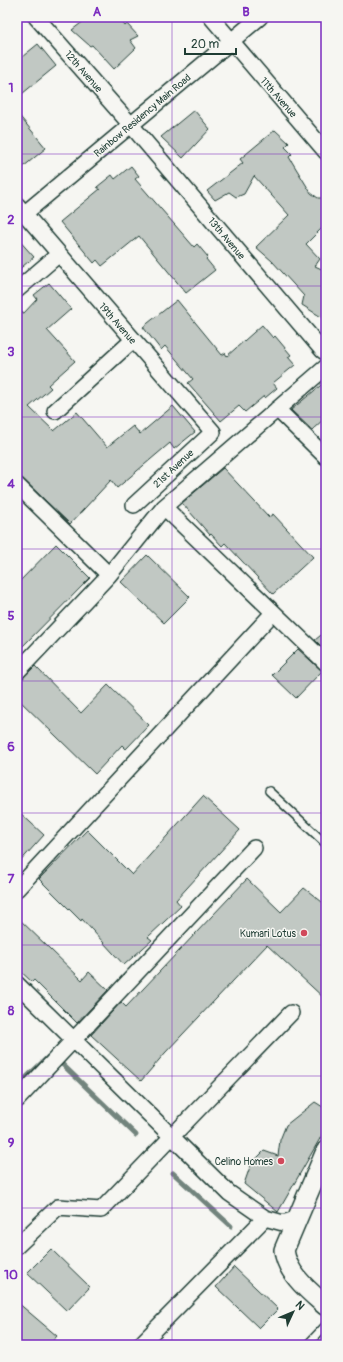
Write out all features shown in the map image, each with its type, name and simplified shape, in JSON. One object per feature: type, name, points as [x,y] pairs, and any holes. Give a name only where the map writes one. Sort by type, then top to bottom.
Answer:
[{"type":"street","name":"12th Avenue","points":[[36,17],[131,125]]},
{"type":"street","name":"11th Avenue","points":[[211,17],[326,152]]},
{"type":"street","name":"Rainbow Residency Main Road","points":[[20,210],[131,125],[260,17]]},
{"type":"street","name":"13th Avenue","points":[[131,125],[323,352]]},
{"type":"street","name":"19th Avenue","points":[[20,210],[212,432]]},
{"type":"street","points":[[17,290],[59,254]]},
{"type":"street","points":[[54,412],[133,340]]},
{"type":"street","points":[[17,672],[109,575],[164,507],[326,367]]},
{"type":"street","points":[[277,410],[326,456]]},
{"type":"street","name":"21st Avenue","points":[[134,505],[212,432]]},
{"type":"street","points":[[17,485],[109,575]]},
{"type":"street","points":[[164,507],[326,663]]},
{"type":"street","points":[[17,889],[273,613]]},
{"type":"street","points":[[17,1100],[254,848]]},
{"type":"street","points":[[17,984],[229,1193],[265,1218],[283,1223],[296,1220]]},
{"type":"street","points":[[17,1246],[58,1207],[101,1210],[173,1138],[291,1013]]},
{"type":"street","points":[[326,1151],[286,1243],[285,1259],[300,1283],[326,1306]]},
{"type":"street","points":[[140,1345],[265,1218]]},
{"type":"lane","points":[[268,791],[326,844]]},
{"type":"lane","points":[[307,1345],[326,1325]]},
{"type":"building","points":[[89,17],[118,17],[125,26],[127,24],[138,36],[130,40],[136,48],[114,69],[92,45],[90,46],[72,30]]},
{"type":"building","points":[[38,44],[56,66],[17,98],[17,61]]},
{"type":"building","points":[[194,110],[210,129],[183,158],[161,137]]},
{"type":"building","points":[[17,113],[46,148],[17,172]]},
{"type":"building","points":[[275,130],[289,143],[285,147],[292,154],[289,157],[311,193],[318,198],[326,198],[326,224],[306,244],[320,259],[315,266],[326,271],[326,320],[302,305],[304,296],[272,261],[256,247],[289,215],[254,176],[244,194],[236,197],[229,192],[215,200],[207,191],[243,163],[240,159]]},
{"type":"building","points":[[131,166],[139,176],[135,179],[194,247],[197,244],[208,257],[206,259],[215,270],[186,293],[139,236],[102,266],[97,260],[94,263],[60,222],[100,189],[97,187],[112,175],[115,179]]},
{"type":"building","points":[[17,238],[34,257],[17,271]]},
{"type":"building","points":[[49,283],[71,309],[47,330],[75,361],[48,385],[51,388],[29,407],[54,431],[77,412],[107,447],[133,426],[140,434],[173,406],[195,432],[174,449],[170,443],[117,488],[111,480],[70,524],[23,479],[17,476],[17,311],[24,313],[37,299],[34,295]]},
{"type":"building","points":[[177,300],[222,355],[225,353],[227,356],[262,325],[273,338],[275,336],[291,355],[288,357],[295,365],[273,383],[277,388],[265,398],[264,396],[245,412],[239,406],[221,421],[188,383],[193,379],[165,346],[161,350],[143,327]]},
{"type":"building","points":[[326,381],[326,417],[312,430],[291,410]]},
{"type":"building","points":[[223,468],[269,517],[273,514],[313,557],[273,594],[225,543],[222,546],[211,534],[210,535],[182,503]]},
{"type":"building","points":[[56,544],[90,578],[19,650],[22,654],[17,659],[17,584]]},
{"type":"building","points":[[147,555],[190,597],[164,623],[121,582]]},
{"type":"building","points":[[326,631],[326,651],[315,640]]},
{"type":"building","points":[[298,649],[322,671],[296,698],[272,675]]},
{"type":"building","points":[[35,666],[81,713],[108,685],[149,725],[126,749],[122,745],[95,774],[17,698],[17,681],[23,678]]},
{"type":"building","points":[[203,796],[240,830],[176,900],[181,906],[148,937],[152,940],[124,965],[82,919],[81,921],[39,879],[87,830],[132,875]]},
{"type":"building","points":[[17,810],[44,835],[17,865]]},
{"type":"building","points":[[247,879],[281,912],[304,888],[326,905],[326,1000],[267,945],[165,1053],[141,1081],[91,1035],[121,1002],[126,1007]]},
{"type":"building","points":[[17,917],[82,980],[89,972],[108,990],[77,1023],[34,980],[32,982],[17,968]]},
{"type":"building","name":"Celino Homes","points":[[315,1102],[326,1109],[326,1128],[278,1212],[244,1184],[251,1164],[264,1151],[278,1156],[280,1140],[286,1125]]},
{"type":"building","points":[[51,1249],[90,1287],[67,1311],[27,1273]]},
{"type":"building","points":[[234,1267],[278,1309],[259,1328],[216,1287]]},
{"type":"building","points":[[17,1302],[57,1336],[49,1345],[17,1345]]},
{"type":"waterway","points":[[17,1086],[48,1057]]},
{"type":"waterway","points":[[62,1064],[136,1135]]},
{"type":"waterway","points":[[173,1173],[231,1226]]},
{"type":"place","name":"Kumari Lotus","points":[[304,933]]},
{"type":"place","name":"Celino Homes","points":[[281,1161]]}]
